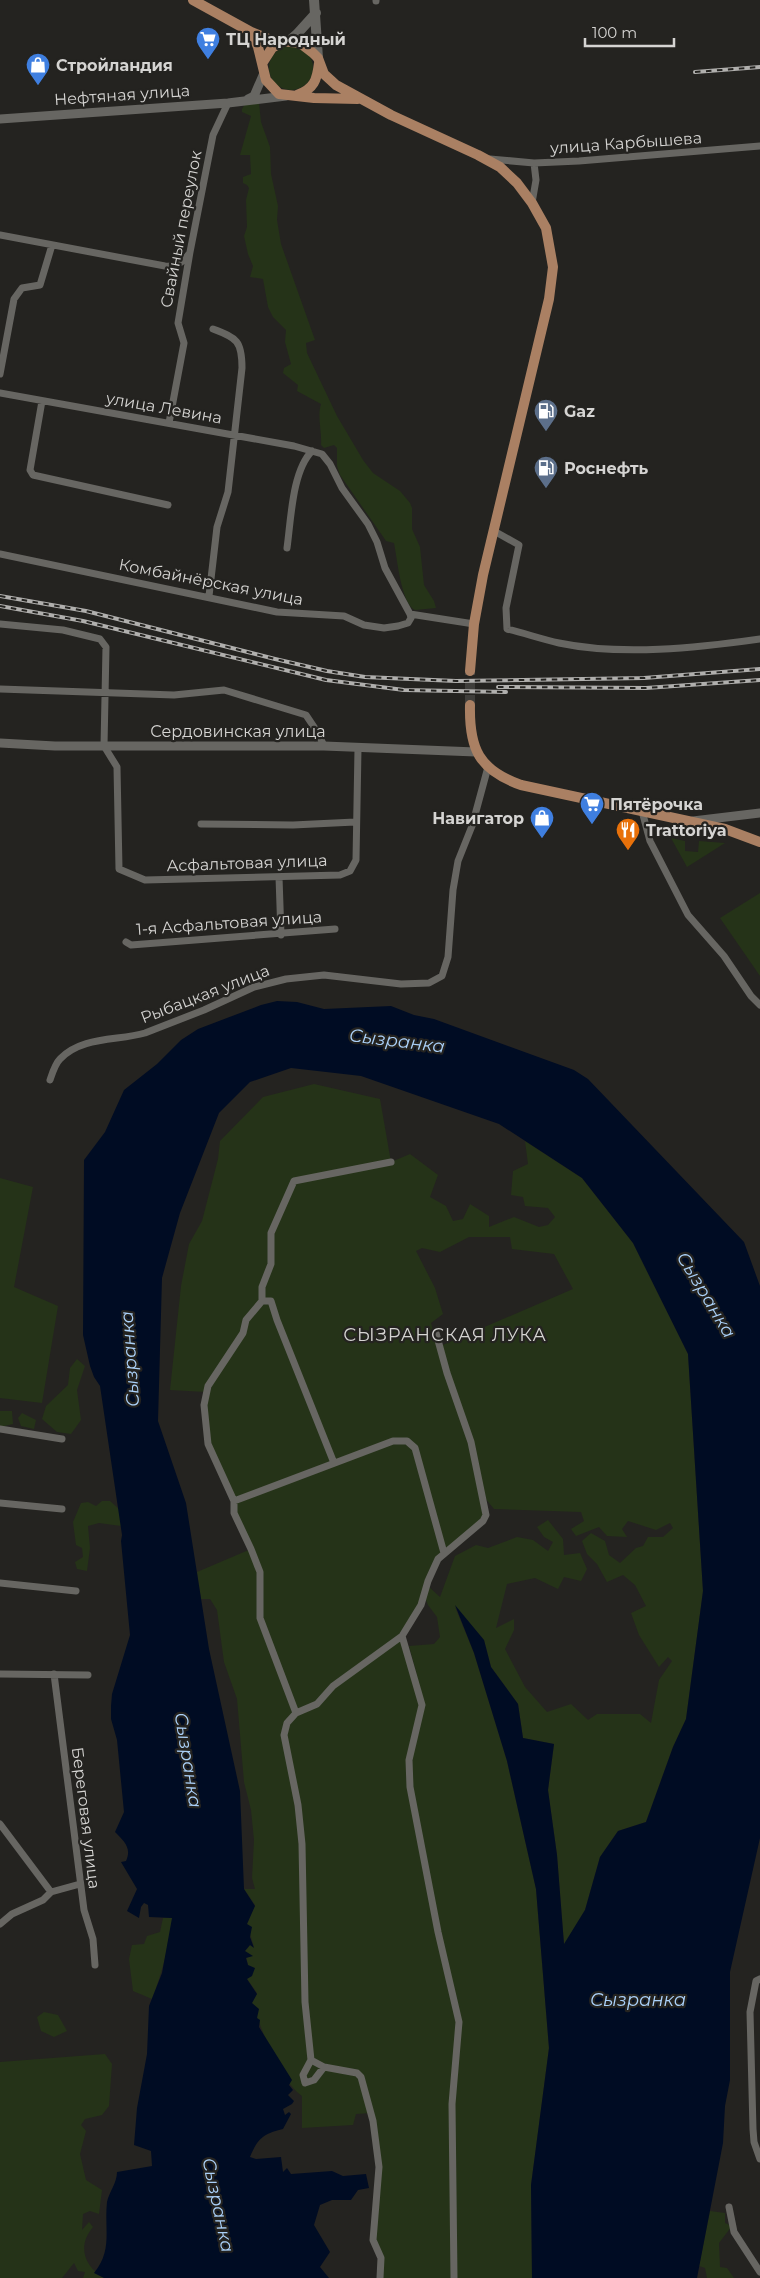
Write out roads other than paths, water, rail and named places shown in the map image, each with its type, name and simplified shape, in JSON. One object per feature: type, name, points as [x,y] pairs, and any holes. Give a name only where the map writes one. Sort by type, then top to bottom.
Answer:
[{"type":"main road","points":[[194,0],[251,32],[271,40],[287,41],[307,47],[318,60],[328,79],[359,99],[500,166],[517,183],[532,203],[546,228],[552,257],[552,275],[535,360],[483,575],[474,624],[470,671]]},
{"type":"main road","points":[[289,96],[307,91],[314,85],[318,76],[314,0]]},
{"type":"main road","points":[[263,62],[272,48],[298,34],[316,13]]},
{"type":"main road","points":[[251,32],[263,62],[264,73],[269,86],[279,94],[359,99]]},
{"type":"main road","points":[[470,705],[471,737],[476,752],[488,767],[502,778],[521,785],[736,832],[760,842]]},
{"type":"street","points":[[245,100],[254,96],[264,73]]},
{"type":"street","name":"Нефтяная улица","points":[[0,119],[228,103],[289,96]]},
{"type":"street","name":"Свайный переулок","points":[[169,422],[184,343],[178,323],[190,252],[213,135],[228,103]]},
{"type":"street","name":"улица Карбышева","points":[[532,203],[536,180],[534,163],[579,162],[760,146]]},
{"type":"street","points":[[484,158],[534,163]]},
{"type":"street","points":[[0,235],[171,267],[183,262],[190,252]]},
{"type":"street","points":[[0,374],[14,299],[22,288],[40,285],[52,245]]},
{"type":"street","points":[[209,596],[217,527],[228,492],[242,368],[242,349],[233,336],[213,329]]},
{"type":"street","name":"улица Левина","points":[[0,393],[169,422],[294,446],[322,454],[368,524],[377,542],[385,568],[410,614]]},
{"type":"street","points":[[42,401],[30,470],[32,475],[168,505]]},
{"type":"street","points":[[287,548],[298,477],[304,459],[312,451]]},
{"type":"street","points":[[494,531],[518,545],[506,608],[507,629],[559,643],[600,649],[685,649],[760,640]]},
{"type":"street","name":"Комбайнёрская улица","points":[[0,554],[293,614],[344,616],[364,625],[384,628],[408,623],[410,614]]},
{"type":"street","points":[[410,614],[474,624]]},
{"type":"street","points":[[0,624],[63,630],[100,638],[106,646],[104,746]]},
{"type":"street","points":[[0,689],[174,695],[224,690],[306,715],[324,746]]},
{"type":"street","name":"Сердовинская улица","points":[[0,743],[55,746],[324,746],[358,749],[476,752]]},
{"type":"street","name":"Асфальтовая улица","points":[[104,746],[117,767],[120,870],[145,880],[340,874],[350,871],[356,860],[355,822]]},
{"type":"street","points":[[201,824],[293,825],[355,822],[358,749]]},
{"type":"street","name":"Рыбацкая улица","points":[[50,1080],[59,1060],[75,1048],[113,1038],[132,1037],[145,1033],[268,982],[324,975],[410,984],[428,983],[442,976],[448,957],[453,890],[458,861],[472,826],[488,767]]},
{"type":"street","points":[[642,811],[650,841],[688,916],[724,956],[751,996],[760,1005]]},
{"type":"street","points":[[691,821],[760,813]]},
{"type":"street","points":[[736,832],[734,822],[738,816]]},
{"type":"street","points":[[279,877],[282,934]]},
{"type":"street","name":"1-я Асфальтовая улица","points":[[126,942],[131,945],[336,930]]},
{"type":"street","points":[[296,1713],[260,1618],[260,1572],[234,1513],[234,1501],[208,1444],[204,1405],[208,1386],[243,1333],[246,1320],[262,1301],[262,1287],[271,1264],[271,1233],[294,1181],[391,1162]]},
{"type":"street","points":[[262,1301],[271,1301],[334,1463]]},
{"type":"street","points":[[324,2067],[314,2080],[304,2083],[303,2075],[311,2060],[305,2002],[302,1844],[298,1805],[284,1734],[286,1723],[296,1713],[317,1704],[333,1686],[402,1636],[421,1605],[428,1581],[438,1559],[484,1521],[486,1509],[471,1442],[436,1333]]},
{"type":"street","points":[[0,1429],[62,1439]]},
{"type":"street","points":[[234,1501],[393,1441],[408,1441],[414,1448],[444,1553]]},
{"type":"street","points":[[0,1503],[62,1509]]},
{"type":"street","points":[[0,1583],[76,1591]]},
{"type":"street","points":[[402,1636],[422,1705],[409,1760],[410,1788],[438,1932],[459,2022],[452,2104],[454,2278]]},
{"type":"street","points":[[0,1674],[88,1675]]},
{"type":"street","name":"Береговая улица","points":[[54,1674],[80,1884],[84,1910],[93,1939],[95,1965]]},
{"type":"street","points":[[0,1824],[51,1892]]},
{"type":"street","points":[[0,1924],[12,1914],[43,1900],[51,1892],[80,1884]]},
{"type":"street","points":[[760,1979],[756,1981],[753,1991],[750,2035],[752,2129],[760,2159]]},
{"type":"street","points":[[311,2060],[324,2067],[357,2073],[361,2077],[371,2113],[379,2167],[373,2240],[381,2258],[380,2278]]},
{"type":"street","points":[[729,2207],[734,2232],[760,2272]]},
{"type":"water","name":"Сызранка","points":[[277,1001],[297,1002],[324,1009],[391,1006],[414,1015],[434,1019],[574,1070],[588,1079],[744,1242],[760,1286],[760,1838],[730,1972],[730,2080],[725,2106],[723,2143],[697,2278],[532,2278],[531,2185],[549,2048],[536,1889],[507,1761],[474,1653],[455,1605],[484,1640],[491,1667],[518,1704],[523,1738],[554,1744],[548,1790],[557,1855],[564,1944],[585,1910],[600,1857],[618,1831],[646,1822],[673,1747],[686,1719],[703,1591],[688,1354],[633,1243],[582,1178],[499,1124],[361,1076],[291,1068],[250,1082],[219,1113],[180,1213],[162,1278],[158,1421],[186,1503],[209,1649],[240,1791],[244,1889],[255,1906],[247,1924],[252,1927],[250,1937],[254,1948],[250,1945],[245,1951],[253,1956],[246,1958],[248,1965],[255,1968],[252,1976],[247,1979],[257,1994],[252,2003],[259,2009],[257,2018],[260,2020],[259,2027],[292,2080],[289,2085],[293,2090],[288,2095],[294,2101],[283,2109],[285,2115],[289,2112],[291,2114],[283,2129],[262,2138],[250,2157],[256,2159],[281,2157],[283,2172],[287,2168],[291,2174],[332,2171],[343,2176],[366,2174],[369,2188],[358,2190],[351,2200],[332,2200],[320,2205],[314,2225],[330,2252],[320,2267],[329,2278],[104,2278],[94,2273],[104,2256],[106,2248],[107,2202],[116,2180],[117,2172],[152,2166],[151,2151],[134,2145],[137,2108],[147,2054],[149,2006],[162,1973],[172,1918],[149,1917],[148,1905],[144,1903],[141,1907],[139,1918],[127,1911],[137,1889],[121,1862],[126,1861],[128,1848],[115,1832],[124,1812],[117,1740],[111,1719],[111,1706],[112,1694],[130,1635],[122,1535],[100,1386],[90,1366],[83,1335],[84,1160],[105,1132],[124,1090],[157,1064],[181,1040],[198,1029],[261,1005]]},
{"type":"tunnel","points":[[470,671],[470,705]]},
{"type":"railway","points":[[695,72],[760,67]]},
{"type":"railway","points":[[0,596],[86,611],[275,659],[327,671],[365,677],[456,681],[644,678],[760,669]]},
{"type":"railway","points":[[0,606],[83,621],[326,680],[404,690],[506,692]]},
{"type":"railway","points":[[498,687],[646,688],[760,680]]},
{"type":"place","name":"ТЦ Народный","points":[[208,60]]},
{"type":"place","name":"Стройландия","points":[[38,86]]},
{"type":"place","name":"Gaz","points":[[546,432]]},
{"type":"place","name":"Роснефть","points":[[546,489]]},
{"type":"place","name":"Пятёрочка","points":[[592,825]]},
{"type":"place","name":"Навигатор","points":[[542,839]]},
{"type":"place","name":"Trattoriya","points":[[628,851]]},
{"type":"district","name":"СЫЗРАНСКАЯ ЛУКА","points":[[445,1335]]}]
